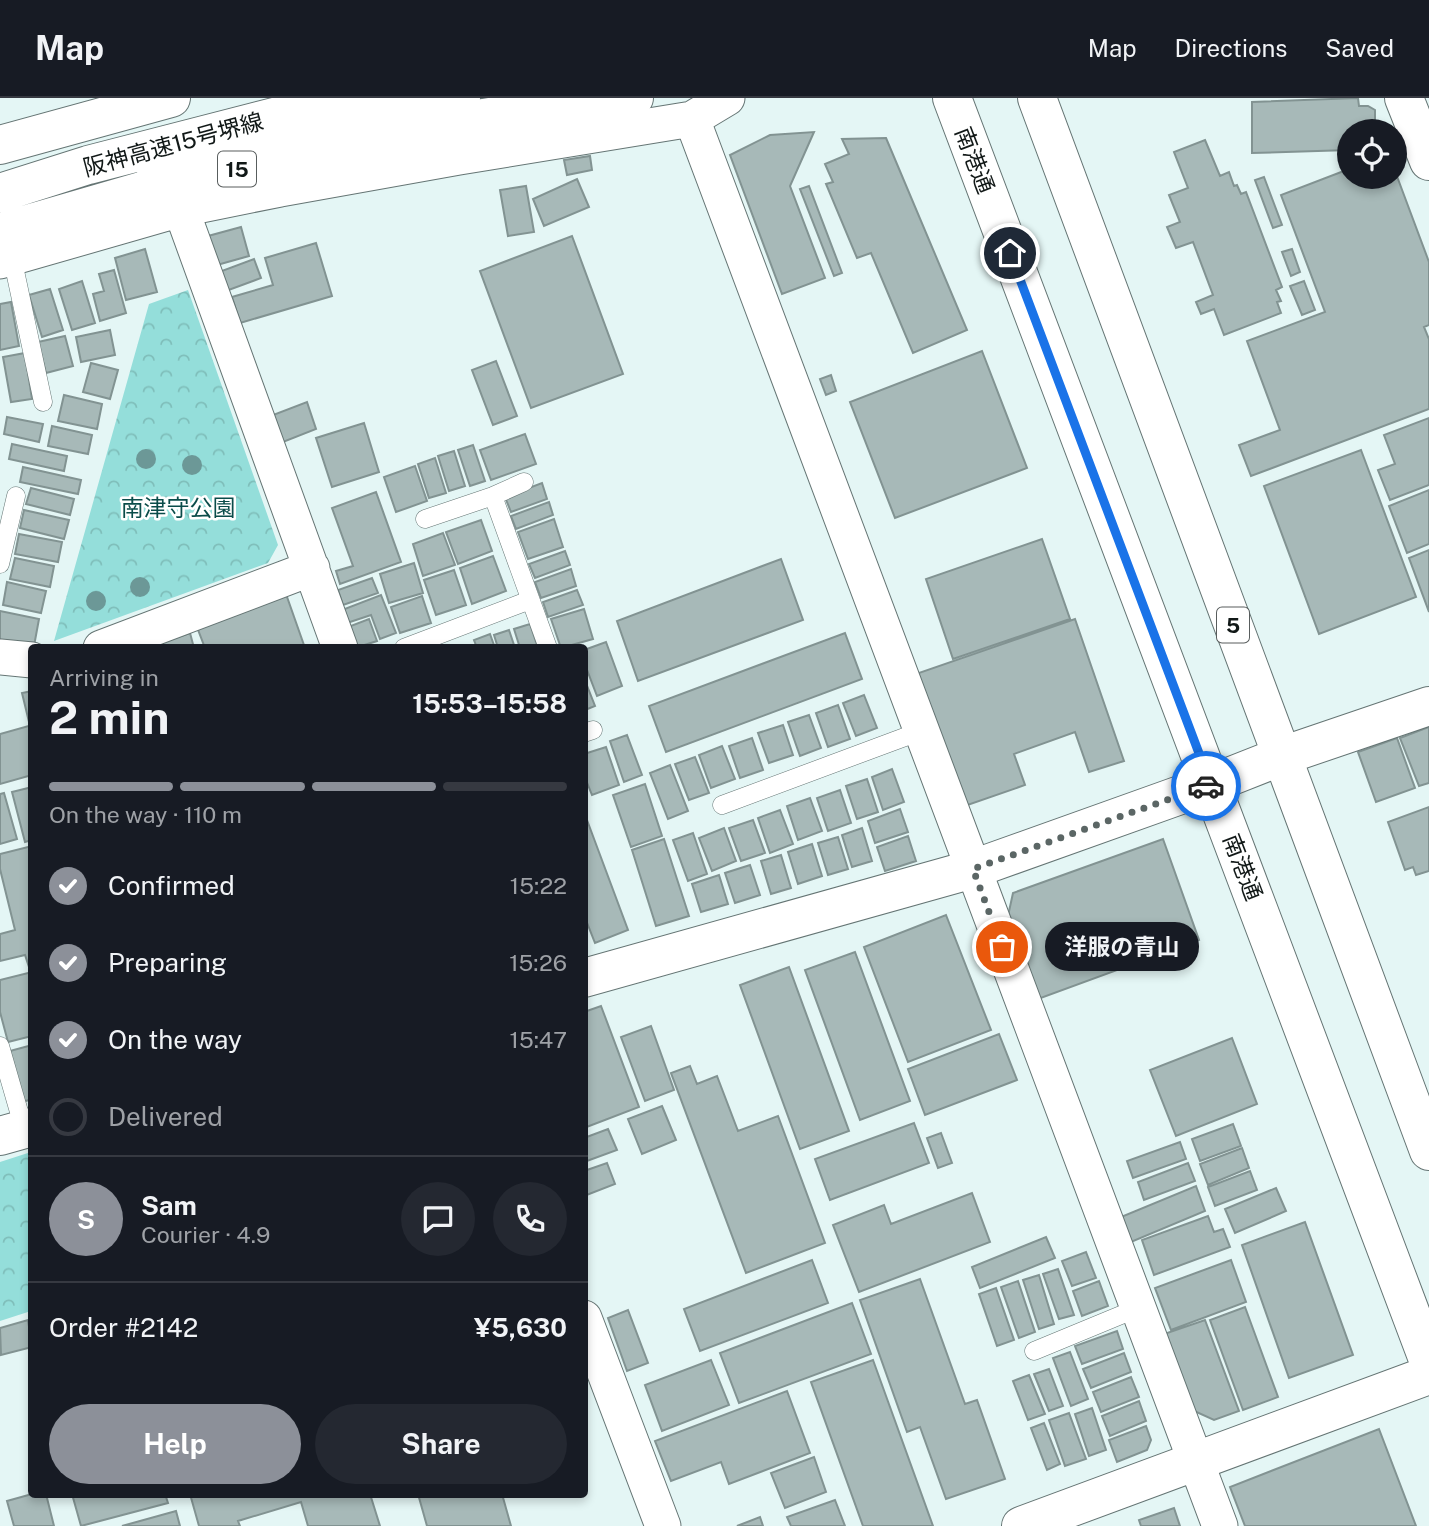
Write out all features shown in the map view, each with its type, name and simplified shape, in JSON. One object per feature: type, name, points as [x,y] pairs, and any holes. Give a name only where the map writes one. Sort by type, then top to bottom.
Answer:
[{"type":"main road","points":[[0,127],[115,98]]},
{"type":"main road","name":"阪神高速15号堺線","points":[[0,145],[171,98]]},
{"type":"main road","name":"阪神高速15号堺線","points":[[0,193],[88,165],[348,98]]},
{"type":"main road","points":[[0,215],[265,139],[431,102],[461,98]]},
{"type":"main road","name":"15","points":[[4,250],[145,190],[477,119],[635,98]]},
{"type":"main road","name":"南港通","points":[[952,98],[1429,1362]]},
{"type":"main road","name":"5","points":[[1037,98],[1429,1151]]},
{"type":"main road","points":[[1404,98],[1429,161]]},
{"type":"main road","points":[[588,977],[973,869],[1211,785],[1282,756],[1429,706]]},
{"type":"main road","points":[[1021,1526],[1429,1375]]},
{"type":"street","points":[[4,250],[279,189],[692,119],[727,98]]},
{"type":"street","points":[[692,119],[1220,1526]]},
{"type":"street","points":[[181,209],[339,644]]},
{"type":"street","points":[[112,644],[312,568]]},
{"type":"street","points":[[0,657],[28,660]]},
{"type":"street","points":[[588,1329],[663,1526]]},
{"type":"lane","points":[[4,250],[43,402]]},
{"type":"lane","points":[[425,519],[493,496],[524,482]]},
{"type":"lane","points":[[0,564],[16,496]]},
{"type":"lane","points":[[493,496],[546,644]]},
{"type":"lane","points":[[414,644],[530,600]]},
{"type":"lane","points":[[722,805],[921,731]]},
{"type":"lane","points":[[0,1046],[19,1131]]},
{"type":"lane","points":[[1034,1351],[1138,1308]]},
{"type":"green space","name":"南津守公園","points":[[188,290],[278,545],[268,563],[54,641],[149,304]]},
{"type":"green space","points":[[28,1153],[28,1312],[0,1321],[0,1162]]},
{"type":"building","points":[[1358,98],[1359,106],[1368,106],[1375,110],[1375,119],[1337,119],[1337,150],[1252,153],[1252,102]]},
{"type":"building","points":[[814,132],[790,186],[825,278],[782,294],[730,155],[770,135]]},
{"type":"building","points":[[886,138],[967,330],[913,353],[871,253],[857,258],[826,184],[833,182],[825,164],[849,154],[842,139]]},
{"type":"building","points":[[1205,140],[1220,176],[1229,172],[1234,186],[1237,185],[1241,194],[1246,192],[1282,287],[1276,290],[1281,301],[1277,302],[1281,313],[1224,335],[1214,309],[1201,314],[1196,302],[1213,295],[1193,242],[1176,248],[1167,227],[1180,222],[1169,195],[1188,188],[1174,152]]},
{"type":"building","points":[[590,156],[592,170],[567,175],[564,160]]},
{"type":"building","points":[[1337,174],[1337,189],[1402,189],[1429,262],[1429,325],[1424,327],[1429,339],[1429,409],[1251,476],[1239,445],[1280,430],[1247,341],[1325,312],[1281,195]]},
{"type":"building","points":[[1264,177],[1282,225],[1273,228],[1255,180]]},
{"type":"building","points":[[577,179],[589,207],[544,226],[533,199]]},
{"type":"building","points":[[526,186],[534,232],[508,236],[500,190]]},
{"type":"building","points":[[809,186],[842,273],[834,276],[800,189]]},
{"type":"building","points":[[241,227],[249,256],[217,265],[208,236]]},
{"type":"building","points":[[572,236],[623,374],[531,408],[480,271]]},
{"type":"building","points":[[316,243],[332,296],[240,323],[232,297],[273,285],[265,258]]},
{"type":"building","points":[[145,249],[157,292],[126,300],[115,258]]},
{"type":"building","points":[[1292,249],[1300,272],[1291,276],[1282,252]]},
{"type":"building","points":[[254,259],[261,278],[226,291],[219,272]]},
{"type":"building","points":[[114,270],[126,313],[100,321],[93,294],[104,291],[99,274]]},
{"type":"building","points":[[82,281],[95,323],[72,330],[59,289]]},
{"type":"building","points":[[1304,281],[1315,310],[1302,315],[1290,286]]},
{"type":"building","points":[[50,289],[63,330],[42,337],[29,295]]},
{"type":"building","points":[[11,302],[19,346],[0,350],[0,304]]},
{"type":"building","points":[[110,330],[115,355],[81,362],[76,337]]},
{"type":"building","points":[[65,336],[73,366],[46,373],[38,342]]},
{"type":"building","points":[[982,351],[1027,468],[895,518],[850,402]]},
{"type":"building","points":[[25,353],[32,399],[11,402],[3,357]]},
{"type":"building","points":[[496,361],[517,416],[493,425],[472,370]]},
{"type":"building","points":[[91,363],[118,370],[110,399],[83,392]]},
{"type":"building","points":[[831,375],[836,391],[826,395],[820,379]]},
{"type":"building","points":[[64,395],[102,404],[97,429],[58,421]]},
{"type":"building","points":[[307,402],[316,429],[283,442],[273,415]]},
{"type":"building","points":[[7,417],[43,424],[39,442],[4,434]]},
{"type":"building","points":[[1429,418],[1429,485],[1390,500],[1378,470],[1395,464],[1384,435]]},
{"type":"building","points":[[364,423],[379,472],[332,487],[316,438]]},
{"type":"building","points":[[52,426],[92,435],[88,454],[48,446]]},
{"type":"building","points":[[525,434],[536,464],[491,480],[480,450]]},
{"type":"building","points":[[12,444],[67,456],[64,471],[9,459]]},
{"type":"building","points":[[473,445],[485,481],[470,486],[458,450]]},
{"type":"building","points":[[1361,450],[1416,597],[1319,634],[1264,486]]},
{"type":"building","points":[[454,451],[465,486],[449,491],[438,456]]},
{"type":"building","points":[[435,458],[446,493],[429,498],[418,464]]},
{"type":"building","points":[[415,466],[427,501],[396,512],[384,477]]},
{"type":"building","points":[[23,467],[81,480],[78,494],[20,482]]},
{"type":"building","points":[[542,483],[547,499],[511,512],[505,497]]},
{"type":"building","points":[[31,488],[74,499],[70,515],[26,504]]},
{"type":"building","points":[[1429,490],[1429,544],[1407,553],[1389,506]]},
{"type":"building","points":[[376,492],[401,562],[340,584],[336,571],[353,566],[332,508]]},
{"type":"building","points":[[549,502],[553,515],[516,529],[511,516]]},
{"type":"building","points":[[24,510],[69,520],[64,539],[20,528]]},
{"type":"building","points":[[554,519],[563,547],[528,559],[518,532]]},
{"type":"building","points":[[481,520],[492,551],[458,564],[446,532]]},
{"type":"building","points":[[443,533],[455,565],[423,576],[413,544]]},
{"type":"building","points":[[19,534],[62,542],[58,562],[15,554]]},
{"type":"building","points":[[1042,539],[1070,619],[953,659],[926,579]]},
{"type":"building","points":[[1429,550],[1429,612],[1409,558]]},
{"type":"building","points":[[565,551],[570,565],[535,578],[529,564]]},
{"type":"building","points":[[493,556],[506,591],[472,604],[460,568]]},
{"type":"building","points":[[15,558],[54,566],[50,587],[10,579]]},
{"type":"building","points":[[781,559],[803,620],[638,681],[617,621]]},
{"type":"building","points":[[414,563],[423,593],[389,603],[380,574]]},
{"type":"building","points":[[571,569],[576,586],[541,598],[535,582]]},
{"type":"building","points":[[454,570],[466,605],[436,615],[424,580]]},
{"type":"building","points":[[372,578],[378,593],[343,605],[338,590]]},
{"type":"building","points":[[7,582],[46,591],[41,613],[3,605]]},
{"type":"building","points":[[577,590],[583,605],[548,617],[543,602]]},
{"type":"building","points":[[286,594],[304,644],[203,644],[197,627]]},
{"type":"building","points":[[381,595],[396,633],[380,639],[371,615],[347,623],[342,610]]},
{"type":"building","points":[[422,596],[431,623],[400,633],[391,607]]},
{"type":"building","points":[[584,609],[593,639],[575,644],[560,644],[551,619]]},
{"type":"building","points":[[0,611],[39,619],[34,644],[0,640]]},
{"type":"building","points":[[369,619],[377,641],[354,644],[348,627]]},
{"type":"building","points":[[1075,619],[1124,761],[1089,772],[1075,732],[1014,754],[1025,785],[956,809],[910,676]]},
{"type":"building","points":[[530,624],[537,644],[519,644],[514,629]]},
{"type":"building","points":[[509,630],[514,644],[497,644],[494,635]]},
{"type":"building","points":[[190,633],[193,644],[156,644]]},
{"type":"building","points":[[845,633],[862,679],[666,752],[649,706]]},
{"type":"building","points":[[490,634],[494,644],[476,644],[474,640]]},
{"type":"building","points":[[606,642],[622,686],[597,696],[588,672],[588,649]]},
{"type":"building","points":[[588,688],[595,706],[588,709]]},
{"type":"building","points":[[28,692],[28,718],[22,693]]},
{"type":"building","points":[[864,695],[877,728],[856,736],[843,703]]},
{"type":"building","points":[[838,705],[850,739],[828,747],[816,713]]},
{"type":"building","points":[[809,715],[821,748],[800,756],[788,722]]},
{"type":"building","points":[[783,725],[793,755],[769,763],[758,733]]},
{"type":"building","points":[[28,726],[28,776],[0,784],[0,734]]},
{"type":"building","points":[[1429,727],[1429,783],[1419,786],[1400,738]]},
{"type":"building","points":[[627,735],[642,775],[624,782],[610,741]]},
{"type":"building","points":[[752,738],[763,770],[740,778],[729,746]]},
{"type":"building","points":[[1397,738],[1415,788],[1376,802],[1358,752]]},
{"type":"building","points":[[722,746],[735,779],[711,788],[699,755]]},
{"type":"building","points":[[606,747],[619,785],[592,795],[588,785],[588,753]]},
{"type":"building","points":[[695,757],[709,793],[689,800],[675,764]]},
{"type":"building","points":[[670,765],[688,811],[668,819],[650,773]]},
{"type":"building","points":[[892,769],[904,802],[883,810],[872,777]]},
{"type":"building","points":[[867,779],[878,812],[857,819],[846,786]]},
{"type":"building","points":[[645,784],[662,836],[631,847],[613,795]]},
{"type":"building","points":[[28,788],[28,841],[25,842],[12,792]]},
{"type":"building","points":[[840,790],[851,823],[828,831],[817,798]]},
{"type":"building","points":[[4,793],[17,839],[0,844],[0,794]]},
{"type":"building","points":[[810,798],[822,831],[798,840],[787,806]]},
{"type":"building","points":[[1429,807],[1429,871],[1416,875],[1413,867],[1405,870],[1388,822]]},
{"type":"building","points":[[900,809],[908,832],[875,843],[868,821]]},
{"type":"building","points":[[780,810],[793,844],[770,853],[758,818]]},
{"type":"building","points":[[753,820],[765,853],[741,861],[729,828]]},
{"type":"building","points":[[588,823],[628,930],[595,943],[588,925]]},
{"type":"building","points":[[724,828],[736,861],[712,871],[699,838]]},
{"type":"building","points":[[862,828],[872,861],[852,867],[842,835]]},
{"type":"building","points":[[693,833],[707,874],[688,881],[673,840]]},
{"type":"building","points":[[908,836],[916,861],[885,871],[877,847]]},
{"type":"building","points":[[838,837],[848,869],[828,875],[818,843]]},
{"type":"building","points":[[664,839],[689,916],[656,926],[632,850]]},
{"type":"building","points":[[1163,839],[1199,940],[1038,999],[1008,916],[1013,893]]},
{"type":"building","points":[[812,844],[822,876],[798,884],[788,852]]},
{"type":"building","points":[[28,847],[28,964],[25,955],[0,961],[0,934],[15,930],[0,869],[0,854]]},
{"type":"building","points":[[781,855],[791,888],[771,894],[761,861]]},
{"type":"building","points":[[750,865],[760,895],[735,903],[725,873]]},
{"type":"building","points":[[719,875],[728,904],[701,912],[692,884]]},
{"type":"building","points":[[946,915],[991,1030],[908,1062],[864,947]]},
{"type":"building","points":[[855,952],[910,1101],[860,1120],[805,970]]},
{"type":"building","points":[[789,967],[849,1131],[800,1149],[740,985]]},
{"type":"building","points":[[28,973],[28,1037],[8,1042],[0,1012],[0,980]]},
{"type":"building","points":[[601,1006],[639,1107],[588,1126],[588,1011]]},
{"type":"building","points":[[651,1026],[674,1090],[645,1101],[621,1037]]},
{"type":"building","points":[[999,1034],[1017,1080],[925,1115],[908,1069]]},
{"type":"building","points":[[1232,1038],[1257,1104],[1176,1136],[1150,1070]]},
{"type":"building","points":[[28,1046],[28,1100],[23,1102],[10,1051]]},
{"type":"building","points":[[690,1066],[697,1084],[717,1076],[738,1131],[778,1116],[825,1243],[746,1273],[671,1073]]},
{"type":"building","points":[[662,1106],[676,1140],[642,1154],[628,1119]]},
{"type":"building","points":[[914,1123],[929,1163],[830,1200],[815,1159]]},
{"type":"building","points":[[1233,1124],[1241,1146],[1200,1161],[1192,1139]]},
{"type":"building","points":[[608,1129],[617,1150],[588,1161],[588,1136]]},
{"type":"building","points":[[941,1133],[952,1163],[938,1168],[927,1138]]},
{"type":"building","points":[[1180,1142],[1186,1159],[1133,1178],[1127,1161]]},
{"type":"building","points":[[1242,1148],[1249,1168],[1208,1185],[1200,1164]]},
{"type":"building","points":[[607,1163],[615,1184],[588,1194],[588,1170]]},
{"type":"building","points":[[1188,1163],[1195,1181],[1144,1200],[1138,1182]]},
{"type":"building","points":[[1250,1171],[1257,1190],[1215,1206],[1208,1187]]},
{"type":"building","points":[[1196,1186],[1205,1211],[1131,1242],[1121,1217]]},
{"type":"building","points":[[1276,1188],[1286,1211],[1235,1233],[1225,1209]]},
{"type":"building","points":[[972,1193],[990,1242],[859,1292],[833,1225],[884,1205],[891,1224]]},
{"type":"building","points":[[1208,1216],[1214,1232],[1223,1229],[1230,1247],[1154,1275],[1142,1240]]},
{"type":"building","points":[[1305,1222],[1353,1355],[1289,1378],[1242,1245]]},
{"type":"building","points":[[1046,1237],[1055,1258],[980,1288],[972,1267]]},
{"type":"building","points":[[1086,1252],[1096,1278],[1072,1286],[1062,1261]]},
{"type":"building","points":[[812,1260],[828,1303],[700,1351],[684,1309]]},
{"type":"building","points":[[1231,1260],[1246,1302],[1171,1330],[1155,1288]]},
{"type":"building","points":[[1058,1269],[1074,1315],[1059,1319],[1043,1274]]},
{"type":"building","points":[[1039,1275],[1054,1324],[1039,1329],[1023,1280]]},
{"type":"building","points":[[920,1279],[965,1404],[977,1400],[1005,1479],[946,1499],[920,1427],[907,1432],[860,1300]]},
{"type":"building","points":[[1018,1281],[1035,1332],[1019,1338],[1001,1287]]},
{"type":"building","points":[[1099,1281],[1108,1306],[1082,1316],[1073,1291]]},
{"type":"building","points":[[996,1288],[1014,1340],[997,1346],[979,1294]]},
{"type":"building","points":[[852,1303],[871,1354],[739,1403],[720,1353]]},
{"type":"building","points":[[1245,1307],[1278,1397],[1243,1410],[1210,1320]]},
{"type":"building","points":[[628,1310],[648,1363],[627,1371],[608,1318]]},
{"type":"building","points":[[28,1320],[28,1348],[1,1355],[0,1328]]},
{"type":"building","points":[[1205,1320],[1239,1411],[1214,1420],[1192,1410],[1164,1334]]},
{"type":"building","points":[[1117,1331],[1123,1349],[1082,1364],[1075,1346]]},
{"type":"building","points":[[1070,1352],[1088,1399],[1071,1406],[1053,1358]]},
{"type":"building","points":[[1124,1353],[1131,1372],[1091,1388],[1083,1369]]},
{"type":"building","points":[[711,1360],[729,1405],[662,1431],[645,1385]]},
{"type":"building","points":[[873,1360],[933,1526],[863,1526],[811,1382]]},
{"type":"building","points":[[1049,1369],[1063,1406],[1049,1411],[1034,1374]]},
{"type":"building","points":[[1029,1375],[1045,1414],[1028,1420],[1013,1381]]},
{"type":"building","points":[[1131,1377],[1139,1397],[1101,1412],[1093,1392]]},
{"type":"building","points":[[787,1391],[810,1453],[729,1484],[721,1462],[671,1481],[655,1441]]},
{"type":"building","points":[[1139,1401],[1146,1421],[1110,1436],[1102,1416]]},
{"type":"building","points":[[1092,1408],[1106,1450],[1089,1456],[1075,1414]]},
{"type":"building","points":[[1069,1413],[1086,1459],[1065,1466],[1049,1420]]},
{"type":"building","points":[[1044,1423],[1060,1464],[1047,1470],[1031,1428]]},
{"type":"building","points":[[1146,1426],[1151,1440],[1147,1450],[1117,1462],[1109,1440]]},
{"type":"building","points":[[1379,1429],[1416,1526],[1245,1526],[1230,1487]]},
{"type":"building","points":[[814,1457],[826,1492],[785,1508],[771,1473]]},
{"type":"building","points":[[28,1495],[28,1498],[47,1498],[54,1526],[14,1526],[7,1501]]},
{"type":"building","points":[[73,1498],[166,1498],[168,1503],[81,1526]]},
{"type":"building","points":[[191,1498],[371,1498],[380,1526],[308,1526],[301,1502],[238,1521],[240,1526],[199,1526]]},
{"type":"building","points":[[419,1498],[503,1498],[511,1526],[427,1526]]},
{"type":"building","points":[[835,1500],[845,1526],[791,1526],[787,1517]]},
{"type":"building","points":[[1174,1508],[1180,1526],[1141,1526],[1139,1520]]},
{"type":"building","points":[[176,1511],[180,1526],[122,1526]]},
{"type":"building","points":[[760,1517],[763,1526],[737,1526]]},
{"type":"way so far","points":[[1002,947],[973,869],[1206,786]]},
{"type":"place","name":"洋服の青山","points":[[1002,947]]},
{"type":"route","points":[[1010,253],[1211,785],[1206,786]]}]
